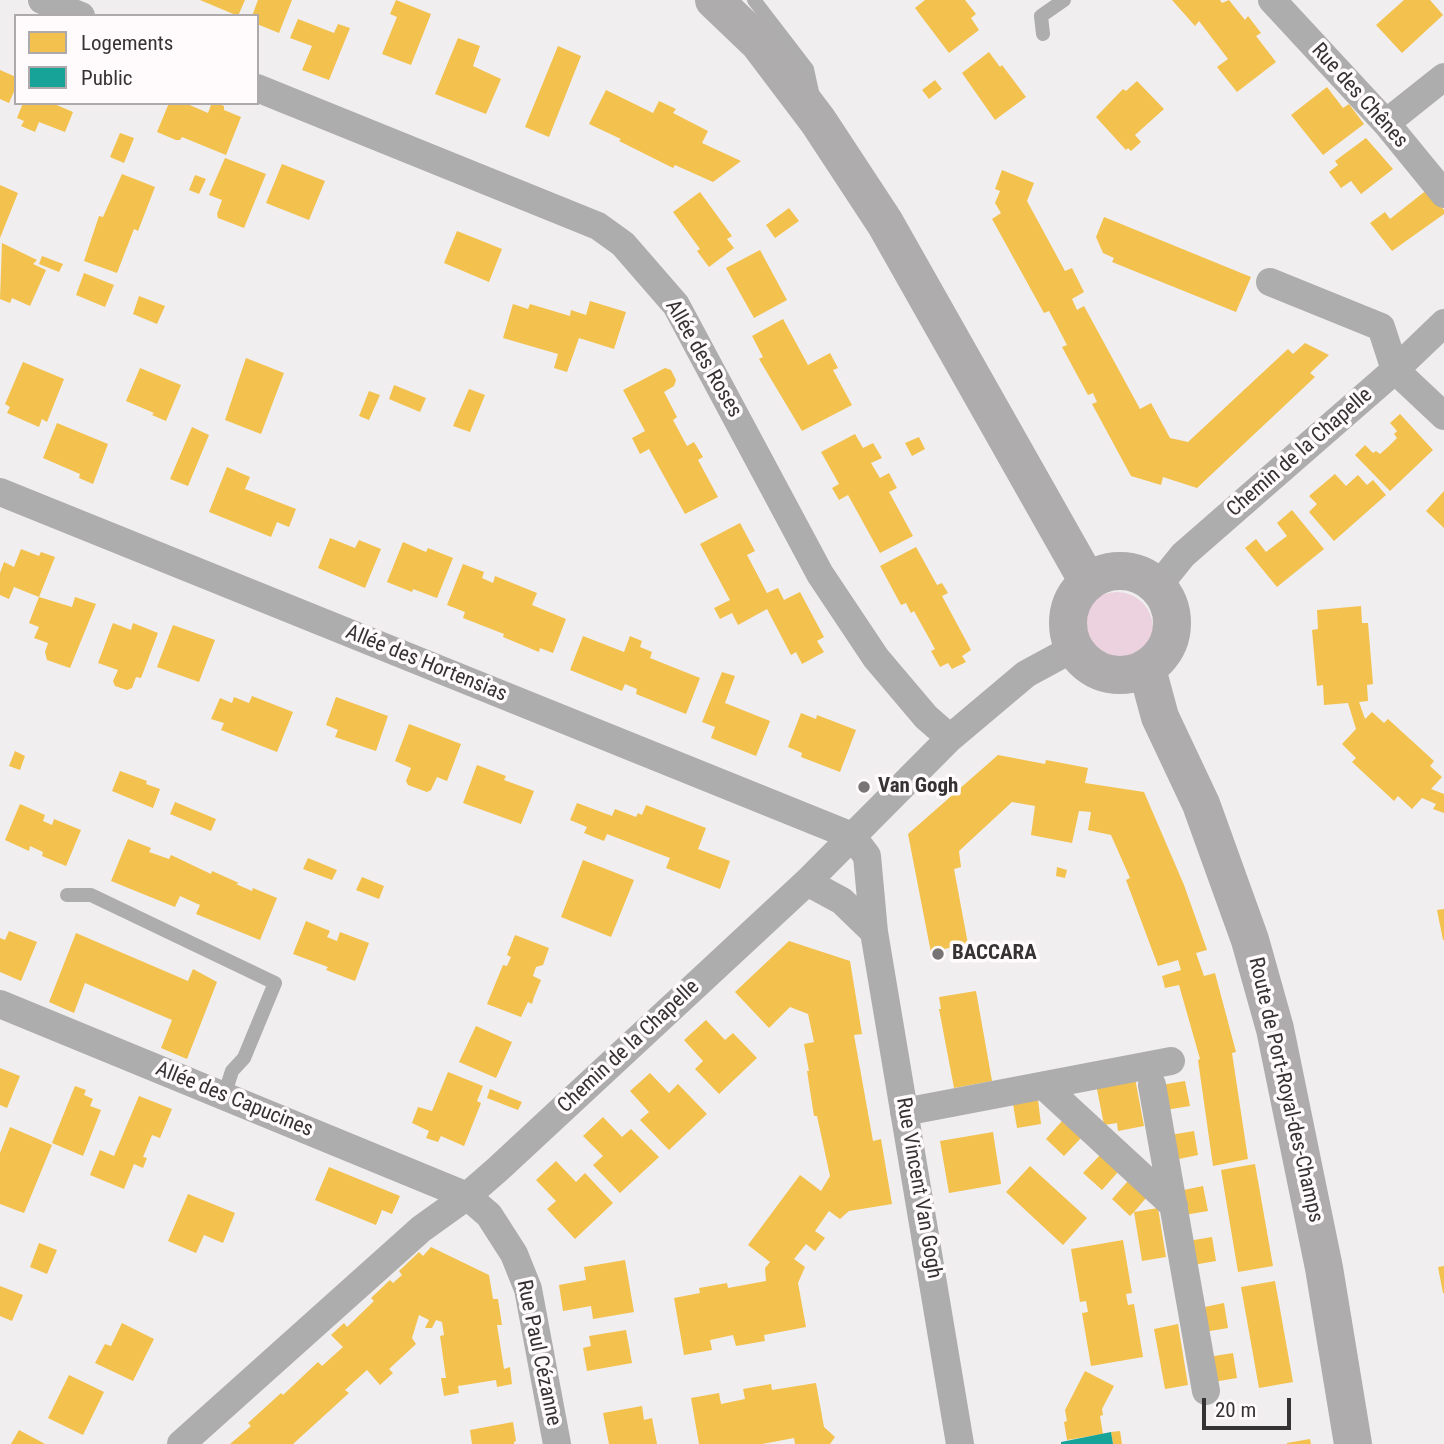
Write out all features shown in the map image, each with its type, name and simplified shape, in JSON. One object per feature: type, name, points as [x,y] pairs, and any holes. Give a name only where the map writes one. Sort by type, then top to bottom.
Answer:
[{"type":"main road","points":[[714,0],[759,43],[818,121],[885,223],[1087,582]]},
{"type":"main road","points":[[1116,570],[1131,571],[1158,586],[1167,599],[1173,630],[1159,659],[1147,669],[1114,676],[1098,671],[1084,661],[1068,634],[1070,605],[1087,582],[1116,570]]},
{"type":"main road","name":"Route de Port-Royal-des-Champs","points":[[1147,669],[1160,717],[1200,804],[1250,940],[1275,1029],[1324,1268],[1353,1444]]},
{"type":"street","points":[[42,0],[76,14]]},
{"type":"street","name":"Rue des Chênes","points":[[1272,0],[1386,123],[1444,194]]},
{"type":"street","points":[[1386,123],[1444,78]]},
{"type":"street","name":"Allée des Roses","points":[[259,89],[598,226],[623,244],[676,305],[820,574],[876,659],[926,716],[950,737]]},
{"type":"street","points":[[1270,282],[1381,327],[1395,370],[1444,416]]},
{"type":"street","name":"Chemin de la Chapelle","points":[[1158,586],[1183,555],[1395,370],[1444,323]]},
{"type":"street","name":"Allée des Hortensias","points":[[0,492],[852,836]]},
{"type":"street","name":"Chemin de la Chapelle","points":[[181,1444],[422,1229],[467,1196],[807,882],[950,737],[1026,674],[1074,648]]},
{"type":"street","name":"Rue Vincent Van Gogh","points":[[852,836],[867,856],[874,932],[922,1204],[960,1444]]},
{"type":"street","points":[[807,882],[842,901],[874,932]]},
{"type":"street","name":"Allée des Capucines","points":[[0,1004],[467,1196]]},
{"type":"street","points":[[904,1112],[1171,1061]]},
{"type":"street","points":[[1152,1085],[1206,1391]]},
{"type":"street","points":[[1045,1087],[1174,1206]]},
{"type":"street","name":"Rue Paul Cézanne","points":[[467,1196],[489,1215],[513,1254],[528,1289],[557,1444]]},
{"type":"lane","points":[[754,0],[807,69],[818,121]]},
{"type":"lane","points":[[1042,34],[1041,16],[1064,0]]},
{"type":"lane","points":[[67,895],[91,895],[275,983],[244,1058],[232,1071],[223,1096]]},
{"type":"shaded area","points":[[1117,592],[1137,598],[1147,608],[1153,628],[1147,648],[1137,658],[1117,664],[1097,658],[1087,648],[1081,628],[1087,608],[1097,598]]},
{"type":"building: Logements","points":[[200,0],[245,0],[239,14]]},
{"type":"building: Logements","points":[[258,0],[292,0],[279,33],[259,25],[259,14],[253,14]]},
{"type":"building: Logements","points":[[396,0],[431,14],[411,65],[382,54],[397,17],[390,14]]},
{"type":"building: Logements","points":[[925,0],[965,0],[976,14],[971,18],[979,30],[949,53],[915,8]]},
{"type":"building: Logements","points":[[1172,0],[1220,0],[1222,3],[1229,0],[1245,20],[1248,16],[1261,33],[1256,36],[1276,62],[1237,92],[1217,67],[1228,59],[1199,21],[1195,26]]},
{"type":"building: Logements","points":[[1404,0],[1430,0],[1443,15],[1402,53],[1376,25]]},
{"type":"building: Logements","points":[[298,19],[334,33],[338,24],[350,28],[329,80],[302,70],[312,46],[290,38]]},
{"type":"building: Logements","points":[[458,38],[480,46],[473,66],[501,79],[486,114],[435,94]]},
{"type":"building: Logements","points":[[558,46],[581,56],[549,137],[525,127]]},
{"type":"building: Logements","points":[[989,52],[1026,97],[995,120],[962,73]]},
{"type":"building: Logements","points":[[0,70],[14,76],[14,92],[9,103],[0,99]]},
{"type":"building: Logements","points":[[935,80],[942,89],[929,99],[922,90]]},
{"type":"building: Logements","points":[[1137,81],[1164,109],[1135,135],[1141,142],[1131,151],[1128,148],[1126,150],[1096,117],[1123,89],[1126,91]]},
{"type":"building: Logements","points":[[1327,87],[1343,108],[1349,104],[1364,124],[1323,155],[1291,115]]},
{"type":"building: Logements","points":[[606,90],[653,113],[659,101],[676,109],[673,113],[708,131],[702,143],[741,161],[713,182],[675,165],[673,168],[619,141],[621,139],[589,124]]},
{"type":"building: Logements","points":[[22,105],[57,105],[73,112],[65,132],[39,122],[35,132],[21,126],[24,121],[17,118]]},
{"type":"building: Logements","points":[[168,105],[190,105],[208,113],[211,105],[221,105],[224,110],[241,117],[226,155],[182,137],[176,140],[157,132]]},
{"type":"building: Logements","points":[[120,133],[134,138],[124,163],[110,157]]},
{"type":"building: Logements","points":[[1366,138],[1393,169],[1361,194],[1351,181],[1341,188],[1329,172],[1338,165],[1335,161]]},
{"type":"building: Logements","points":[[225,158],[266,174],[244,228],[218,218],[222,200],[209,195]]},
{"type":"building: Logements","points":[[282,164],[325,181],[309,220],[266,203]]},
{"type":"building: Logements","points":[[1002,170],[1034,183],[1027,201],[1065,271],[1072,268],[1084,292],[1072,299],[1077,310],[1084,306],[1140,409],[1151,403],[1170,438],[1188,442],[1288,349],[1293,354],[1305,343],[1329,355],[1310,373],[1315,377],[1197,488],[1163,477],[1161,485],[1131,476],[1092,404],[1097,402],[1093,393],[1088,395],[1062,347],[1067,345],[1055,322],[1049,311],[1044,313],[992,219],[1001,213],[995,203],[1000,191],[995,189]]},
{"type":"building: Logements","points":[[122,174],[155,187],[138,231],[134,229],[117,273],[84,261],[99,216],[103,217]]},
{"type":"building: Logements","points":[[195,175],[206,179],[199,194],[189,190]]},
{"type":"building: Logements","points":[[0,185],[18,193],[0,238]]},
{"type":"building: Logements","points":[[1428,189],[1444,210],[1444,214],[1392,251],[1370,223],[1385,212],[1390,219]]},
{"type":"building: Logements","points":[[700,192],[732,236],[727,239],[734,248],[709,267],[697,251],[700,249],[673,212]]},
{"type":"building: Logements","points":[[789,208],[799,221],[775,238],[766,225]]},
{"type":"building: Logements","points":[[1104,217],[1251,277],[1236,312],[1112,262],[1114,258],[1103,253],[1096,237]]},
{"type":"building: Logements","points":[[457,231],[502,249],[489,282],[444,263]]},
{"type":"building: Logements","points":[[2,243],[37,260],[33,264],[46,270],[30,306],[12,298],[10,303],[0,299]]},
{"type":"building: Logements","points":[[760,250],[787,300],[754,318],[726,268]]},
{"type":"building: Logements","points":[[42,256],[63,264],[59,272],[39,264]]},
{"type":"building: Logements","points":[[84,273],[114,285],[105,307],[76,295]]},
{"type":"building: Logements","points":[[139,296],[165,306],[157,324],[133,314]]},
{"type":"building: Logements","points":[[590,301],[626,312],[614,349],[579,338],[567,372],[554,368],[558,354],[503,338],[513,304],[528,309],[530,304],[570,316],[571,310],[586,315]]},
{"type":"building: Logements","points":[[783,319],[808,365],[830,353],[838,368],[833,370],[852,405],[802,431],[759,359],[763,357],[752,336]]},
{"type":"building: Logements","points":[[246,358],[284,373],[261,434],[225,420]]},
{"type":"building: Logements","points":[[23,362],[64,379],[47,422],[42,419],[39,427],[7,413],[10,407],[5,404]]},
{"type":"building: Logements","points":[[140,368],[181,385],[166,421],[126,401]]},
{"type":"building: Logements","points":[[665,368],[671,370],[676,380],[674,386],[664,392],[677,417],[673,420],[687,446],[694,442],[703,457],[698,460],[718,497],[685,514],[649,449],[640,454],[632,438],[645,431],[623,390]]},
{"type":"building: Logements","points":[[394,385],[426,398],[420,412],[389,399]]},
{"type":"building: Logements","points":[[469,389],[485,395],[470,432],[453,426]]},
{"type":"building: Logements","points":[[369,391],[380,395],[369,420],[359,416]]},
{"type":"building: Logements","points":[[1400,414],[1433,450],[1390,491],[1355,455],[1365,445],[1373,453],[1376,451],[1380,454],[1389,446],[1397,438],[1394,434],[1397,431],[1390,423]]},
{"type":"building: Logements","points":[[57,423],[108,444],[93,484],[79,478],[80,474],[43,458]]},
{"type":"building: Logements","points":[[192,427],[209,435],[188,486],[170,479]]},
{"type":"building: Logements","points":[[855,434],[863,448],[873,443],[882,458],[871,463],[880,478],[889,473],[897,488],[889,492],[913,536],[880,553],[848,495],[839,500],[832,488],[839,484],[821,452]]},
{"type":"building: Logements","points":[[919,437],[925,449],[912,456],[905,443]]},
{"type":"building: Logements","points":[[227,467],[250,477],[245,489],[296,509],[289,527],[277,522],[271,537],[209,512]]},
{"type":"building: Logements","points":[[1335,474],[1346,486],[1358,475],[1367,485],[1373,480],[1386,495],[1334,541],[1309,512],[1317,504],[1309,496]]},
{"type":"building: Logements","points":[[1444,491],[1444,528],[1426,511]]},
{"type":"building: Logements","points":[[1292,510],[1324,549],[1277,587],[1245,548],[1256,539],[1266,552],[1287,536],[1277,523]]},
{"type":"building: Logements","points":[[740,523],[755,551],[747,555],[767,593],[778,588],[784,600],[800,592],[824,637],[817,641],[824,652],[802,664],[796,652],[791,655],[767,609],[738,625],[732,613],[720,619],[714,608],[730,600],[700,544]]},
{"type":"building: Logements","points":[[330,538],[355,548],[359,540],[381,549],[365,588],[318,568]]},
{"type":"building: Logements","points":[[403,542],[426,552],[428,548],[453,558],[437,598],[387,582]]},
{"type":"building: Logements","points":[[916,547],[937,585],[942,583],[948,593],[942,596],[971,650],[962,656],[966,662],[952,669],[948,663],[940,667],[931,651],[935,649],[914,611],[911,613],[906,603],[901,605],[880,566]]},
{"type":"building: Logements","points":[[21,549],[39,556],[41,552],[55,557],[39,597],[14,587],[9,599],[0,595],[0,573],[4,562],[14,567]]},
{"type":"building: Logements","points":[[463,564],[484,572],[482,578],[493,583],[495,576],[537,593],[532,605],[566,619],[553,653],[540,648],[539,652],[503,637],[504,634],[463,618],[465,612],[447,605]]},
{"type":"building: Logements","points":[[39,597],[72,607],[75,597],[96,604],[70,668],[47,660],[45,652],[48,643],[34,638],[39,627],[29,623]]},
{"type":"building: Logements","points":[[1361,606],[1362,623],[1368,623],[1373,684],[1367,685],[1368,701],[1359,702],[1365,719],[1372,712],[1384,723],[1388,719],[1434,761],[1430,766],[1442,777],[1431,789],[1444,794],[1444,813],[1433,809],[1436,804],[1422,798],[1412,809],[1398,796],[1394,801],[1352,762],[1356,758],[1342,744],[1356,729],[1348,703],[1324,705],[1323,685],[1317,686],[1312,630],[1318,629],[1317,610]]},
{"type":"building: Logements","points":[[113,623],[131,630],[133,623],[158,633],[141,678],[136,677],[132,688],[127,690],[115,686],[113,681],[118,670],[98,663]]},
{"type":"building: Logements","points":[[173,625],[215,640],[199,682],[157,667]]},
{"type":"building: Logements","points":[[583,636],[624,652],[630,636],[642,641],[640,647],[652,652],[650,658],[700,678],[686,714],[636,694],[637,689],[625,684],[622,691],[570,670]]},
{"type":"building: Logements","points":[[722,672],[735,676],[725,703],[770,721],[756,756],[711,738],[715,727],[702,722]]},
{"type":"building: Logements","points":[[252,696],[293,712],[277,752],[221,730],[224,723],[211,719],[220,698],[232,703],[234,697],[249,703]]},
{"type":"building: Logements","points":[[336,697],[388,716],[376,751],[335,737],[338,730],[326,725]]},
{"type":"building: Logements","points":[[801,713],[816,719],[817,715],[856,730],[840,772],[801,757],[802,753],[788,747]]},
{"type":"building: Logements","points":[[409,724],[461,744],[447,781],[437,777],[431,790],[427,792],[408,785],[406,781],[411,768],[395,761]]},
{"type":"building: Logements","points":[[15,751],[25,756],[20,770],[9,766]]},
{"type":"building: Logements","points":[[998,755],[1045,764],[1046,760],[1088,768],[1085,783],[1144,792],[1184,885],[1207,950],[1196,953],[1204,976],[1215,973],[1236,1052],[1232,1053],[1248,1159],[1213,1166],[1198,1060],[1200,1059],[1179,985],[1165,988],[1162,976],[1181,970],[1178,960],[1158,966],[1126,880],[1130,878],[1111,835],[1088,830],[1091,812],[1079,811],[1072,843],[1031,835],[1035,806],[1012,802],[959,851],[961,867],[954,869],[968,944],[944,949],[945,957],[932,958],[908,834]]},
{"type":"building: Logements","points":[[477,765],[506,776],[504,780],[534,791],[521,824],[463,803]]},
{"type":"building: Logements","points":[[120,771],[160,789],[153,808],[112,791]]},
{"type":"building: Logements","points":[[175,802],[216,819],[211,831],[170,814]]},
{"type":"building: Logements","points":[[577,803],[612,816],[615,809],[636,817],[638,813],[642,815],[646,805],[706,828],[698,849],[730,861],[720,889],[666,868],[670,858],[607,834],[604,841],[584,833],[587,827],[570,820]]},
{"type":"building: Logements","points":[[20,804],[45,815],[43,821],[52,825],[54,819],[81,830],[66,866],[42,856],[43,852],[30,846],[29,851],[5,840]]},
{"type":"building: Logements","points":[[128,839],[151,848],[149,852],[169,859],[171,855],[252,891],[253,888],[277,898],[260,940],[196,914],[200,905],[180,896],[175,907],[111,881]]},
{"type":"building: Logements","points":[[308,858],[337,870],[332,880],[303,869]]},
{"type":"building: Logements","points":[[583,860],[634,880],[611,937],[561,917]]},
{"type":"building: Logements","points":[[1057,867],[1067,870],[1065,878],[1056,876]]},
{"type":"building: Logements","points":[[362,877],[384,886],[379,899],[356,890]]},
{"type":"building: Logements","points":[[1444,909],[1444,940],[1443,940],[1437,910]]},
{"type":"building: Logements","points":[[306,921],[330,931],[327,937],[337,941],[340,932],[369,943],[355,981],[293,954]]},
{"type":"building: Logements","points":[[9,931],[37,942],[21,981],[0,972],[0,938],[5,940]]},
{"type":"building: Logements","points":[[76,933],[188,981],[193,969],[217,982],[187,1059],[161,1048],[172,1020],[85,983],[74,1013],[49,1002]]},
{"type":"building: Logements","points":[[515,935],[549,948],[543,965],[536,967],[533,976],[541,980],[532,1004],[528,1002],[521,1017],[487,1004],[503,965],[507,966],[511,957],[507,955]]},
{"type":"building: Logements","points":[[789,941],[850,961],[862,1034],[854,1035],[873,1141],[881,1139],[892,1204],[849,1211],[840,1219],[829,1211],[815,1231],[825,1238],[815,1251],[806,1244],[794,1259],[805,1267],[798,1283],[806,1327],[764,1335],[765,1341],[736,1346],[733,1335],[710,1340],[712,1350],[684,1355],[674,1298],[700,1293],[699,1288],[727,1283],[728,1288],[766,1281],[765,1268],[770,1262],[748,1245],[800,1175],[821,1191],[830,1176],[817,1116],[814,1116],[807,1071],[804,1044],[814,1042],[808,1014],[790,1007],[769,1028],[735,992]]},
{"type":"building: Logements","points":[[976,991],[992,1081],[954,1088],[939,997]]},
{"type":"building: Logements","points":[[706,1020],[725,1040],[733,1033],[757,1058],[719,1094],[695,1069],[703,1061],[684,1040]]},
{"type":"building: Logements","points":[[476,1026],[512,1042],[496,1078],[459,1062]]},
{"type":"building: Logements","points":[[0,1068],[20,1076],[7,1108],[0,1105]]},
{"type":"building: Logements","points":[[448,1072],[483,1086],[477,1101],[481,1103],[464,1146],[441,1136],[438,1142],[426,1138],[429,1131],[412,1123],[418,1107],[432,1111]]},
{"type":"building: Logements","points":[[650,1073],[669,1093],[678,1084],[707,1114],[669,1150],[640,1120],[649,1112],[630,1091]]},
{"type":"building: Logements","points":[[1135,1078],[1144,1126],[1118,1131],[1117,1123],[1104,1125],[1096,1084]]},
{"type":"building: Logements","points":[[1185,1081],[1190,1106],[1165,1110],[1161,1085]]},
{"type":"building: Logements","points":[[75,1086],[86,1090],[84,1095],[93,1099],[90,1106],[101,1110],[83,1156],[52,1143]]},
{"type":"building: Logements","points":[[490,1089],[522,1102],[518,1110],[487,1098]]},
{"type":"building: Logements","points":[[139,1096],[172,1109],[160,1138],[152,1135],[143,1157],[147,1158],[143,1168],[134,1164],[124,1189],[90,1175],[100,1150],[114,1156]]},
{"type":"building: Logements","points":[[1038,1100],[1041,1124],[1017,1128],[1013,1104]]},
{"type":"building: Logements","points":[[603,1117],[622,1137],[631,1129],[659,1157],[620,1193],[593,1165],[603,1156],[583,1136]]},
{"type":"building: Logements","points":[[1062,1121],[1081,1138],[1064,1156],[1046,1139]]},
{"type":"building: Logements","points":[[10,1127],[52,1145],[24,1213],[0,1204],[0,1153]]},
{"type":"building: Logements","points":[[1194,1131],[1198,1155],[1174,1160],[1170,1135]]},
{"type":"building: Logements","points":[[993,1132],[1001,1184],[949,1193],[940,1141]]},
{"type":"building: Logements","points":[[1100,1155],[1118,1172],[1102,1190],[1083,1173]]},
{"type":"building: Logements","points":[[556,1161],[576,1182],[585,1173],[613,1203],[575,1239],[547,1209],[556,1201],[536,1180]]},
{"type":"building: Logements","points":[[1255,1164],[1273,1266],[1238,1272],[1221,1170]]},
{"type":"building: Logements","points":[[1030,1166],[1087,1218],[1063,1245],[1006,1192]]},
{"type":"building: Logements","points":[[329,1167],[400,1196],[392,1214],[382,1210],[376,1225],[315,1200]]},
{"type":"building: Logements","points":[[1128,1181],[1146,1198],[1130,1216],[1112,1199]]},
{"type":"building: Logements","points":[[1203,1186],[1208,1211],[1184,1215],[1179,1191]]},
{"type":"building: Logements","points":[[188,1194],[235,1213],[223,1243],[204,1235],[196,1253],[168,1241]]},
{"type":"building: Logements","points":[[1158,1208],[1166,1257],[1142,1261],[1134,1212]]},
{"type":"building: Logements","points":[[1212,1237],[1216,1261],[1193,1265],[1188,1241]]},
{"type":"building: Logements","points":[[1123,1240],[1132,1293],[1126,1294],[1127,1300],[1128,1305],[1134,1304],[1143,1357],[1091,1366],[1082,1313],[1088,1312],[1086,1301],[1080,1302],[1071,1249]]},
{"type":"building: Logements","points":[[39,1243],[57,1250],[47,1274],[30,1267]]},
{"type":"building: Logements","points":[[431,1247],[489,1275],[493,1299],[498,1299],[502,1325],[497,1325],[504,1369],[510,1367],[512,1384],[497,1387],[496,1380],[458,1386],[459,1393],[444,1396],[441,1378],[446,1378],[440,1336],[444,1335],[442,1322],[436,1320],[432,1328],[425,1328],[429,1320],[419,1315],[412,1338],[416,1344],[389,1369],[393,1373],[380,1385],[367,1370],[345,1390],[349,1393],[293,1444],[230,1444],[251,1426],[248,1423],[281,1393],[283,1395],[318,1362],[322,1366],[343,1347],[331,1335],[344,1323],[347,1327],[374,1301],[371,1298],[390,1280],[393,1283],[402,1275],[399,1271],[419,1252],[423,1256]]},
{"type":"building: Logements","points":[[625,1260],[634,1312],[593,1319],[591,1306],[563,1311],[559,1285],[586,1280],[584,1267]]},
{"type":"building: Logements","points":[[1444,1266],[1444,1293],[1443,1293],[1438,1267]]},
{"type":"building: Logements","points":[[1275,1281],[1293,1382],[1259,1388],[1241,1287]]},
{"type":"building: Logements","points":[[0,1286],[23,1295],[12,1321],[0,1316]]},
{"type":"building: Logements","points":[[1224,1303],[1228,1328],[1204,1332],[1200,1308]]},
{"type":"building: Logements","points":[[122,1323],[154,1339],[133,1381],[95,1363],[105,1344],[111,1346]]},
{"type":"building: Logements","points":[[1178,1324],[1188,1385],[1165,1389],[1154,1329]]},
{"type":"building: Logements","points":[[626,1330],[632,1363],[587,1371],[583,1348],[591,1346],[589,1336]]},
{"type":"building: Logements","points":[[1233,1353],[1237,1378],[1213,1382],[1208,1357]]},
{"type":"building: Logements","points":[[1085,1371],[1114,1386],[1102,1409],[1103,1415],[1100,1416],[1103,1434],[1067,1440],[1065,1410]]},
{"type":"building: Logements","points":[[69,1375],[104,1392],[83,1435],[48,1418]]},
{"type":"building: Logements","points":[[816,1383],[824,1427],[835,1437],[830,1444],[795,1444],[794,1438],[762,1444],[699,1444],[691,1398],[719,1393],[721,1404],[745,1399],[743,1389],[771,1384],[772,1390]]},
{"type":"building: Logements","points":[[642,1406],[644,1420],[652,1418],[657,1444],[609,1444],[603,1413]]},
{"type":"building: Logements","points":[[513,1422],[516,1441],[514,1444],[472,1444],[470,1430]]},
{"type":"building: Logements","points":[[19,1430],[45,1444],[11,1444]]},
{"type":"building: Logements","points":[[1120,1431],[1122,1444],[1113,1444],[1111,1432]]},
{"type":"building: Logements","points":[[1310,1439],[1311,1444],[1287,1444],[1287,1443]]},
{"type":"building: Public","points":[[1111,1432],[1113,1444],[1061,1444],[1061,1442]]},
{"type":"place","name":"Van Gogh","points":[[864,787]]},
{"type":"place","name":"BACCARA","points":[[938,954]]}]
